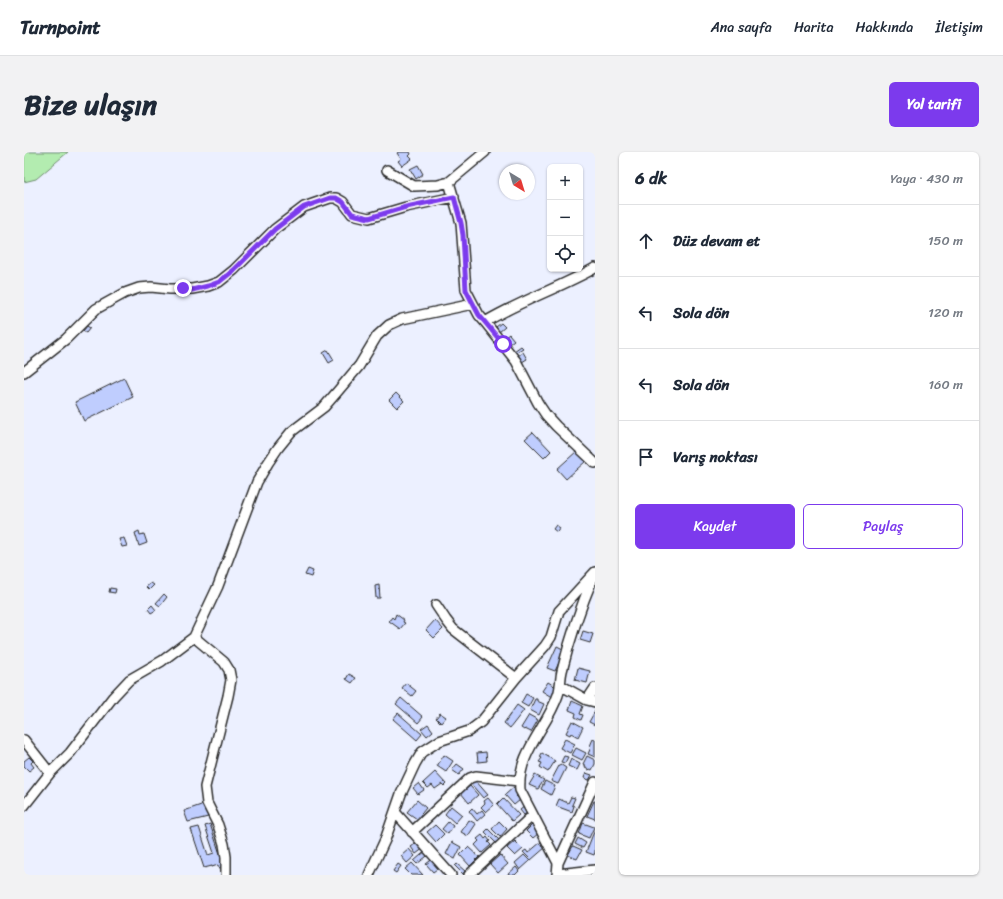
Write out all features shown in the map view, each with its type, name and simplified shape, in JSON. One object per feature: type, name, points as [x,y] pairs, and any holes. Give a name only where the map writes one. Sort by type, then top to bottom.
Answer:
[{"type":"street","points":[[387,170],[414,186],[438,185],[449,182],[485,152]]},
{"type":"street","points":[[449,182],[463,235],[466,290],[473,304],[485,322],[516,361],[546,415],[595,463]]},
{"type":"street","points":[[24,372],[66,339],[96,309],[125,293],[138,288],[151,287],[192,290],[219,282],[234,270],[275,229],[304,207],[330,198],[336,198],[343,202],[352,214],[369,218],[406,207],[454,197]]},
{"type":"street","points":[[485,322],[595,268]]},
{"type":"street","points":[[24,806],[50,773],[70,753],[112,697],[129,680],[162,661],[194,637],[221,580],[257,482],[278,448],[291,432],[324,407],[358,366],[377,336],[386,328],[402,319],[473,304]]},
{"type":"street","points":[[370,875],[412,770],[422,752],[439,741],[469,731],[481,722],[516,678],[545,646],[551,636],[559,610],[595,573]]},
{"type":"street","points":[[558,863],[520,790],[519,781],[522,766],[533,741],[552,711],[559,693],[561,673],[572,632],[595,573]]},
{"type":"street","points":[[436,605],[453,629],[516,678]]},
{"type":"street","points":[[194,637],[224,662],[229,670],[231,680],[205,787],[207,804],[218,825],[224,844],[226,875]]},
{"type":"street","points":[[560,686],[591,701],[595,688]]},
{"type":"street","points":[[24,740],[50,773]]},
{"type":"street","points":[[412,832],[470,778],[476,776],[519,781]]},
{"type":"street","points":[[595,782],[558,863],[557,874],[595,870]]},
{"type":"street","points":[[395,812],[450,875]]},
{"type":"street","points":[[469,875],[533,815]]},
{"type":"green space","points":[[24,152],[68,152],[36,179],[24,182]]},
{"type":"building","points":[[410,152],[411,154],[409,156],[412,159],[402,166],[398,161],[401,159],[397,153]]},
{"type":"building","points":[[418,165],[423,174],[416,179],[410,169]]},
{"type":"building","points":[[501,323],[505,327],[499,332],[496,327]]},
{"type":"building","points":[[87,326],[90,328],[86,333],[83,331]]},
{"type":"building","points":[[509,334],[514,340],[509,344],[504,338]]},
{"type":"building","points":[[521,346],[523,348],[515,353],[514,351]]},
{"type":"building","points":[[328,350],[334,360],[329,363],[323,353]]},
{"type":"building","points":[[523,352],[527,359],[522,362],[518,356]]},
{"type":"building","points":[[124,378],[133,397],[84,421],[75,402]]},
{"type":"building","points":[[396,393],[404,401],[397,408],[389,400]]},
{"type":"building","points":[[533,432],[551,451],[544,458],[525,439]]},
{"type":"building","points":[[577,451],[586,461],[566,479],[557,469]]},
{"type":"building","points":[[556,525],[560,528],[557,532],[553,529]]},
{"type":"building","points":[[139,531],[140,535],[144,534],[147,543],[139,546],[135,533]]},
{"type":"building","points":[[124,538],[127,546],[122,547],[119,539]]},
{"type":"building","points":[[308,569],[313,571],[311,577],[305,575]]},
{"type":"building","points":[[151,583],[154,585],[149,590],[146,587]]},
{"type":"building","points":[[379,585],[380,598],[376,598],[375,586]]},
{"type":"building","points":[[110,588],[116,589],[115,593],[109,592]]},
{"type":"building","points":[[164,594],[167,597],[160,606],[156,603]]},
{"type":"building","points":[[152,605],[156,610],[151,613],[148,609]]},
{"type":"building","points":[[396,614],[404,620],[403,622],[405,623],[400,629],[389,621],[392,617],[394,619]]},
{"type":"building","points":[[435,620],[443,629],[434,638],[426,630]]},
{"type":"building","points":[[583,631],[593,634],[590,643],[580,640]]},
{"type":"building","points":[[557,646],[565,650],[555,671],[547,668]]},
{"type":"building","points":[[578,668],[590,671],[587,683],[575,680]]},
{"type":"building","points":[[349,674],[356,678],[352,683],[346,679]]},
{"type":"building","points":[[548,682],[559,689],[553,698],[542,691]]},
{"type":"building","points":[[406,683],[416,691],[412,696],[402,688]]},
{"type":"building","points":[[526,694],[533,698],[528,707],[521,703]]},
{"type":"building","points":[[401,698],[423,717],[418,723],[396,704]]},
{"type":"building","points":[[535,699],[544,704],[539,715],[530,710]]},
{"type":"building","points":[[572,701],[583,706],[580,714],[583,715],[581,720],[575,717],[576,713],[569,710]]},
{"type":"building","points":[[517,705],[524,710],[510,728],[504,723]]},
{"type":"building","points":[[595,711],[595,725],[589,722]]},
{"type":"building","points":[[398,713],[422,734],[417,740],[393,719]]},
{"type":"building","points":[[440,713],[446,717],[441,723],[436,718]]},
{"type":"building","points":[[529,715],[538,720],[531,732],[521,728]]},
{"type":"building","points":[[572,721],[583,727],[578,737],[571,733],[570,735],[566,733]]},
{"type":"building","points":[[428,724],[433,731],[427,736],[421,729]]},
{"type":"building","points":[[565,739],[575,744],[570,753],[560,748]]},
{"type":"building","points":[[593,739],[595,740],[595,757],[588,754]]},
{"type":"building","points":[[576,748],[586,753],[582,760],[572,755]]},
{"type":"building","points":[[486,752],[487,761],[478,762],[477,753]]},
{"type":"building","points":[[542,753],[555,761],[548,772],[540,767],[542,763],[539,762],[542,758],[540,757]]},
{"type":"building","points":[[444,755],[453,761],[446,772],[437,766]]},
{"type":"building","points":[[564,756],[568,757],[565,763],[561,762]]},
{"type":"building","points":[[587,756],[595,760],[592,770],[585,768],[586,766],[583,764]]},
{"type":"building","points":[[29,757],[33,761],[31,763],[34,767],[29,771],[24,766],[24,761]]},
{"type":"building","points":[[571,759],[580,764],[577,770],[568,766]]},
{"type":"building","points":[[457,764],[464,769],[459,775],[452,770]]},
{"type":"building","points":[[560,764],[566,768],[558,784],[551,781]]},
{"type":"building","points":[[435,772],[446,784],[444,786],[442,784],[435,789],[432,785],[428,788],[423,783]]},
{"type":"building","points":[[586,773],[592,775],[589,780],[584,778]]},
{"type":"building","points":[[535,775],[544,780],[538,789],[529,785]]},
{"type":"building","points":[[475,780],[488,795],[483,798],[471,784]]},
{"type":"building","points":[[545,781],[555,786],[551,795],[541,789]]},
{"type":"building","points":[[419,783],[424,790],[418,794],[413,788]]},
{"type":"building","points":[[470,786],[478,795],[469,803],[461,793]]},
{"type":"building","points":[[515,786],[519,793],[516,796],[520,800],[514,805],[505,795]]},
{"type":"building","points":[[571,797],[575,798],[572,805],[574,806],[572,812],[556,806],[559,799],[568,803]]},
{"type":"building","points":[[488,798],[494,805],[486,812],[481,807],[485,803],[484,801]]},
{"type":"building","points":[[503,798],[519,815],[512,821],[497,804]]},
{"type":"building","points":[[417,800],[426,808],[417,819],[407,812]]},
{"type":"building","points":[[595,801],[595,819],[587,816]]},
{"type":"building","points":[[204,804],[208,817],[188,822],[184,811]]},
{"type":"building","points":[[451,806],[462,815],[455,823],[445,814]]},
{"type":"building","points":[[525,806],[530,811],[524,815],[520,810]]},
{"type":"building","points":[[472,808],[477,814],[482,810],[485,814],[477,821],[469,811]]},
{"type":"building","points":[[469,820],[476,824],[468,836],[461,832]]},
{"type":"building","points":[[499,821],[507,829],[500,837],[492,829]]},
{"type":"building","points":[[448,822],[453,826],[448,834],[442,829]]},
{"type":"building","points":[[583,823],[594,827],[589,838],[579,834]]},
{"type":"building","points":[[210,824],[224,866],[219,868],[218,865],[204,868],[191,829],[199,827],[208,855],[214,853],[205,826]]},
{"type":"building","points":[[435,825],[444,834],[436,842],[427,832]]},
{"type":"building","points":[[532,825],[539,833],[533,838],[526,831]]},
{"type":"building","points":[[488,829],[499,840],[496,843],[485,832]]},
{"type":"building","points":[[595,829],[595,852],[594,855],[586,852]]},
{"type":"building","points":[[482,835],[485,839],[487,837],[490,841],[488,842],[491,845],[482,853],[475,845],[479,841],[477,839]]},
{"type":"building","points":[[578,838],[586,843],[583,848],[575,844]]},
{"type":"building","points":[[419,841],[424,848],[416,854],[411,847]]},
{"type":"building","points":[[515,841],[523,849],[515,856],[507,848]]},
{"type":"building","points":[[452,842],[461,847],[455,859],[446,854]]},
{"type":"building","points":[[541,842],[546,847],[531,860],[523,852],[526,850],[528,853]]},
{"type":"building","points":[[573,846],[582,850],[577,859],[568,855]]},
{"type":"building","points":[[468,847],[479,857],[470,866],[460,855]]},
{"type":"building","points":[[409,849],[415,856],[407,863],[401,856]]},
{"type":"building","points":[[428,849],[431,853],[417,864],[414,861]]},
{"type":"building","points":[[500,855],[508,864],[498,873],[490,864]]},
{"type":"building","points":[[524,855],[530,861],[520,870],[515,863]]},
{"type":"building","points":[[434,858],[441,866],[433,872],[426,864]]},
{"type":"building","points":[[412,863],[423,875],[411,875],[405,869]]},
{"type":"building","points":[[398,864],[401,866],[396,873],[393,871]]},
{"type":"building","points":[[457,864],[465,871],[463,874],[455,866]]},
{"type":"building","points":[[516,867],[519,871],[515,875],[507,875]]},
{"type":"route","points":[[183,288],[192,290],[219,282],[249,256],[275,229],[304,207],[330,198],[336,198],[343,202],[352,214],[369,218],[406,207],[454,197],[463,235],[466,290],[479,315],[503,344]]}]
